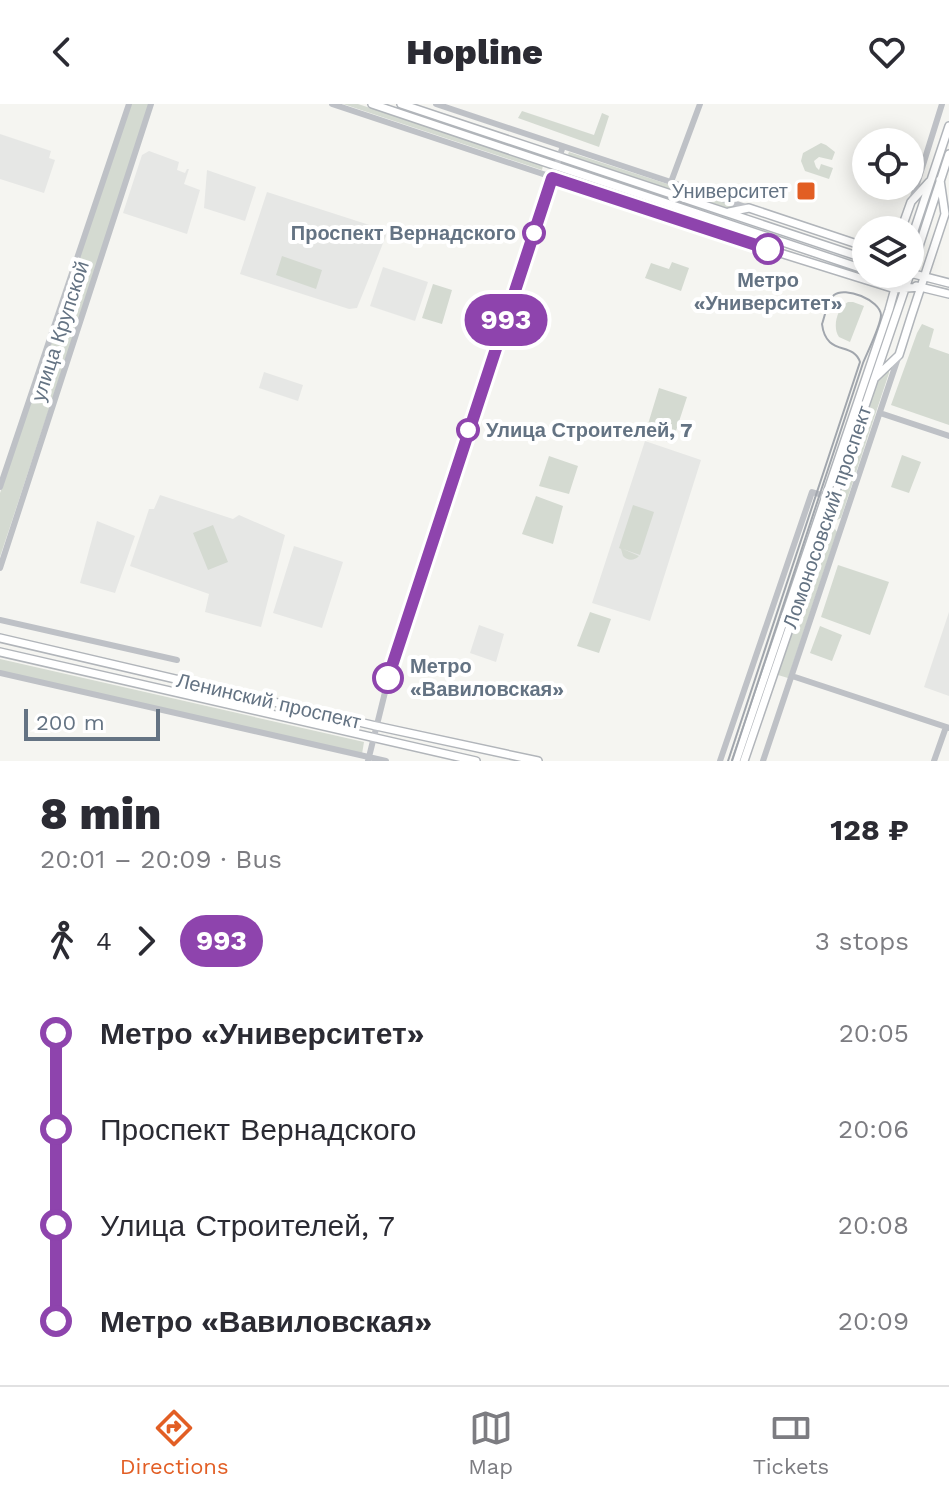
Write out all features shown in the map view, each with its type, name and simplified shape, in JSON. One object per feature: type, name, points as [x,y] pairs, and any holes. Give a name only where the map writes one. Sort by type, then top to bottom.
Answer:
[{"type":"main road","points":[[372,104],[727,212],[852,254]]},
{"type":"main road","points":[[401,104],[852,265]]},
{"type":"main road","name":"Ломоносовский проспект","points":[[924,221],[949,126]]},
{"type":"main road","name":"Ломоносовский проспект","points":[[921,216],[949,154]]},
{"type":"main road","points":[[906,216],[911,202],[936,179],[945,214],[924,274]]},
{"type":"main road","points":[[727,212],[749,208],[852,242]]},
{"type":"main road","points":[[725,222],[745,242],[899,288]]},
{"type":"main road","points":[[924,277],[949,283]]},
{"type":"main road","name":"Ломоносовский проспект","points":[[736,761],[768,667],[823,531],[905,288]]},
{"type":"main road","points":[[872,382],[899,355],[920,288]]},
{"type":"main road","points":[[924,288],[949,294]]},
{"type":"main road","name":"Ломоносовский проспект","points":[[744,761],[817,518],[895,289]]},
{"type":"main road","points":[[817,518],[823,515],[826,521]]},
{"type":"main road","name":"Ленинский проспект","points":[[0,638],[538,761]]},
{"type":"main road","name":"Ленинский проспект","points":[[0,652],[476,761]]},
{"type":"street","name":"улица Крупской","points":[[0,487],[129,104]]},
{"type":"street","name":"улица Крупской","points":[[0,568],[151,104]]},
{"type":"street","points":[[332,104],[745,242]]},
{"type":"street","points":[[436,104],[749,208]]},
{"type":"street","points":[[671,182],[700,104]]},
{"type":"street","points":[[911,202],[942,104]]},
{"type":"street","points":[[369,760],[393,660],[563,146]]},
{"type":"street","points":[[945,214],[949,203]]},
{"type":"street","points":[[889,310],[899,306],[909,311],[911,317]]},
{"type":"street","points":[[763,761],[899,355]]},
{"type":"street","points":[[880,413],[949,436]]},
{"type":"street","points":[[720,761],[812,492],[825,496]]},
{"type":"street","points":[[823,531],[830,525],[842,526]]},
{"type":"street","points":[[0,620],[177,660]]},
{"type":"street","points":[[754,663],[768,667]]},
{"type":"street","points":[[0,673],[369,760],[386,761]]},
{"type":"street","points":[[792,676],[948,727],[934,761]]},
{"type":"shaded area","points":[[131,104],[150,104],[0,557],[0,493]]},
{"type":"shaded area","points":[[343,104],[358,104],[543,165],[542,170]]},
{"type":"shaded area","points":[[522,111],[594,135],[602,113],[609,116],[599,147],[518,118]]},
{"type":"shaded area","points":[[0,134],[51,151],[49,158],[55,160],[44,193],[0,179]]},
{"type":"shaded area","points":[[821,143],[835,152],[832,160],[819,157],[814,161],[819,170],[821,164],[833,168],[829,179],[805,171],[801,161],[803,153]]},
{"type":"shaded area","points":[[149,151],[179,162],[177,170],[185,173],[189,169],[184,184],[200,190],[187,234],[123,213],[142,155]]},
{"type":"shaded area","points":[[569,152],[735,206],[734,209],[570,156]]},
{"type":"shaded area","points":[[207,170],[256,187],[245,221],[204,208]]},
{"type":"shaded area","points":[[563,173],[727,227],[726,231],[564,178],[561,176]]},
{"type":"shaded area","points":[[267,192],[388,231],[357,308],[349,309],[240,274]]},
{"type":"shaded area","points":[[282,256],[322,270],[316,289],[276,275]]},
{"type":"shaded area","points":[[672,262],[689,268],[681,291],[645,278],[651,263],[669,269]]},
{"type":"shaded area","points":[[383,267],[428,282],[415,321],[370,306]]},
{"type":"shaded area","points":[[433,284],[452,290],[442,324],[422,318]]},
{"type":"shaded area","points":[[848,302],[864,306],[850,342],[839,337],[836,328],[838,313]]},
{"type":"shaded area","points":[[922,324],[934,329],[929,347],[949,354],[949,425],[891,405]]},
{"type":"shaded area","points":[[889,370],[841,518],[835,521],[832,515],[877,379]]},
{"type":"shaded area","points":[[264,372],[303,385],[298,401],[259,388]]},
{"type":"shaded area","points":[[659,388],[687,397],[672,443],[645,434]]},
{"type":"shaded area","points":[[645,441],[701,460],[650,621],[592,603]]},
{"type":"shaded area","points":[[902,455],[921,462],[909,493],[891,487]]},
{"type":"shaded area","points":[[549,456],[578,466],[569,494],[539,486]]},
{"type":"shaded area","points":[[160,495],[233,519],[239,515],[285,535],[261,627],[205,612],[209,594],[130,566],[149,509],[154,509]]},
{"type":"shaded area","points":[[536,496],[563,506],[553,544],[522,534]]},
{"type":"shaded area","points":[[633,505],[654,512],[640,555],[623,549],[639,556],[631,560],[623,556],[619,548]]},
{"type":"shaded area","points":[[97,521],[135,536],[115,593],[80,583]]},
{"type":"shaded area","points":[[213,525],[228,562],[208,570],[193,533]]},
{"type":"shaded area","points":[[833,526],[837,532],[788,678],[778,675],[827,529]]},
{"type":"shaded area","points":[[294,546],[343,562],[322,628],[273,613]]},
{"type":"shaded area","points":[[838,565],[889,582],[870,635],[821,617]]},
{"type":"shaded area","points":[[590,612],[611,619],[599,653],[577,646]]},
{"type":"shaded area","points":[[949,612],[949,696],[924,687]]},
{"type":"shaded area","points":[[479,625],[504,634],[496,662],[470,653]]},
{"type":"shaded area","points":[[820,626],[842,635],[832,661],[810,653]]},
{"type":"shaded area","points":[[0,659],[364,742],[362,754],[0,671]]},
{"type":"tram line","points":[[728,761],[860,362],[852,352],[829,341],[822,324],[834,295],[853,293],[875,304],[881,315],[880,320],[863,363],[732,761]]},
{"type":"bus line","name":"993","points":[[388,678],[552,178],[768,249]]},
{"type":"place","name":"Университет","points":[[806,191]]},
{"type":"place","name":"Проспект Вернадского","points":[[534,233]]},
{"type":"place","name":"Метро «Университет»","points":[[768,249]]},
{"type":"place","name":"Улица Строителей, 7","points":[[468,430]]},
{"type":"place","name":"Метро «Вавиловская»","points":[[388,678]]}]
